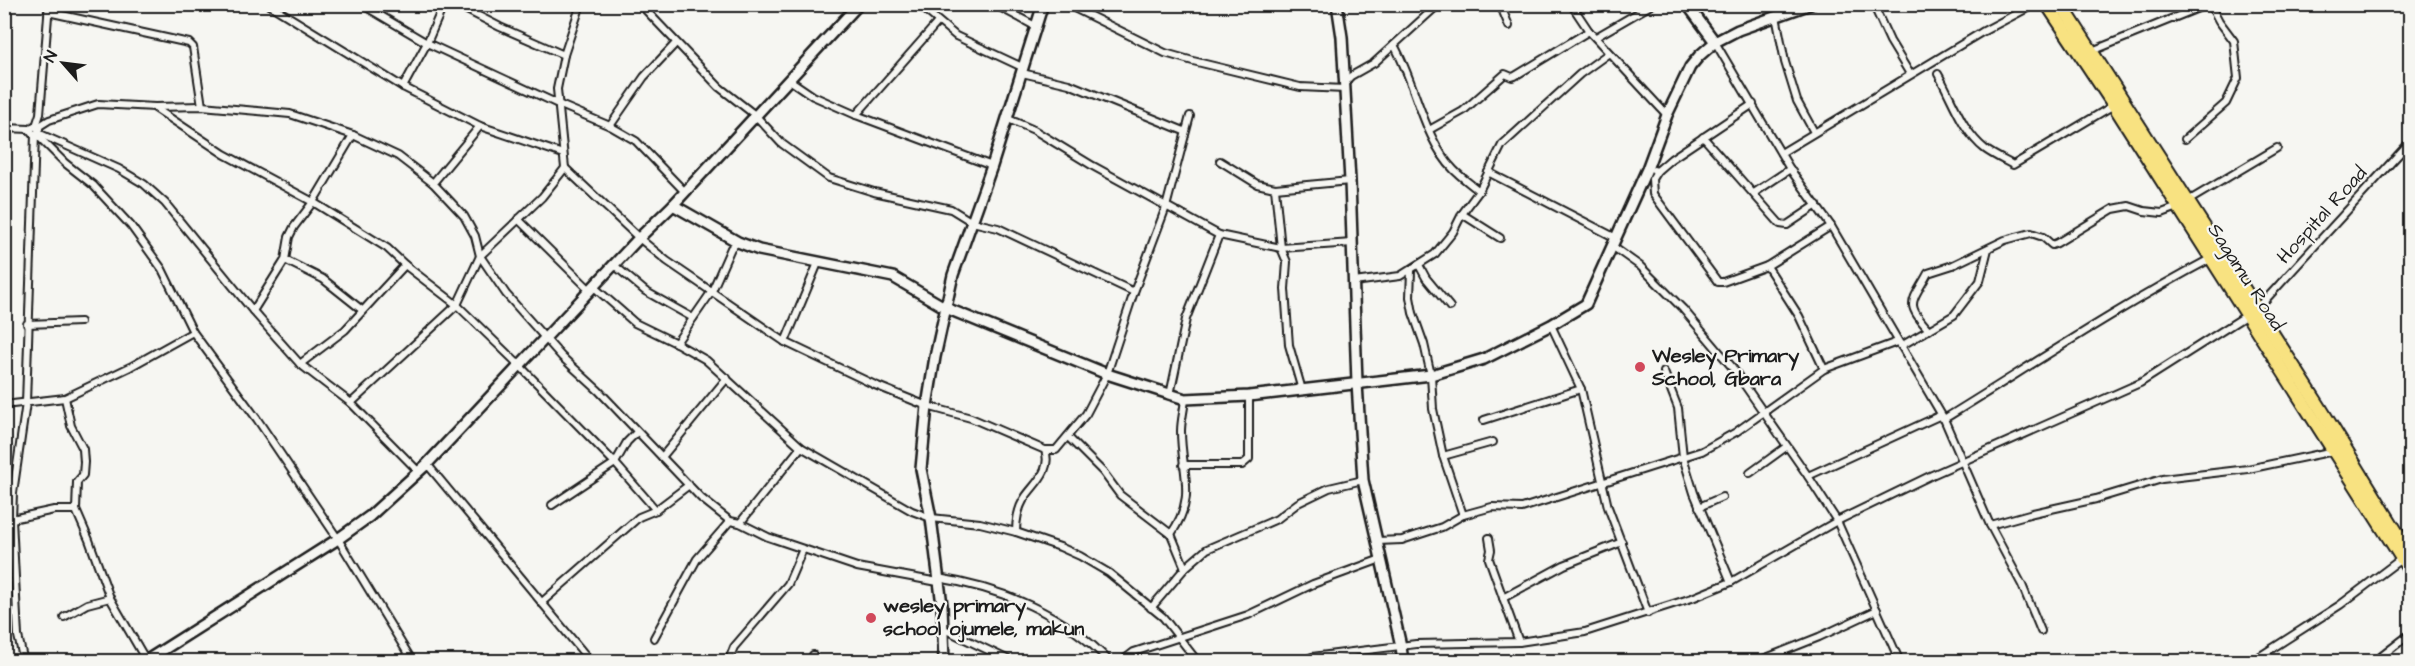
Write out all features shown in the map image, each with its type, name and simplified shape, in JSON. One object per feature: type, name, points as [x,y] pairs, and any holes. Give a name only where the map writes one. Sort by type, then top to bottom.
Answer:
[{"type":"highway","name":"Sagamu Road","points":[[2047,4],[2183,204],[2210,258],[2252,312],[2334,450],[2406,556]]},
{"type":"highway","name":"Sagamu Road","points":[[2061,4],[2183,204],[2406,556],[2410,572]]},
{"type":"street","points":[[24,662],[16,613],[12,519],[13,493],[26,403],[35,131],[40,114],[49,4]]},
{"type":"street","points":[[268,4],[403,87],[480,126],[563,154]]},
{"type":"street","points":[[361,4],[428,43],[558,105],[610,126],[636,141],[685,192]]},
{"type":"street","points":[[403,87],[428,43],[444,4]]},
{"type":"street","points":[[455,4],[564,55]]},
{"type":"street","points":[[581,4],[564,55],[557,90],[566,168],[639,238],[667,261],[785,342],[875,385],[927,406],[971,418],[1045,450],[1056,450],[1068,437],[1086,414],[1107,374],[1134,292],[1166,207],[1190,116]]},
{"type":"street","points":[[640,4],[719,87],[755,115],[781,143],[829,178],[874,192],[951,209],[972,222],[998,228],[1134,292]]},
{"type":"street","points":[[65,398],[71,426],[83,449],[83,474],[77,482],[76,510],[110,598],[146,661],[338,539],[370,516],[419,472],[639,238],[674,205],[859,4]]},
{"type":"street","points":[[918,4],[956,36],[1022,70],[1069,84],[1185,131]]},
{"type":"street","points":[[994,4],[1035,26]]},
{"type":"street","points":[[944,662],[944,629],[931,518],[921,469],[927,406],[953,275],[992,166],[1043,4]]},
{"type":"street","points":[[1066,4],[1165,52],[1184,58],[1300,87],[1345,89]]},
{"type":"street","points":[[1337,4],[1342,37],[1345,89],[1363,480],[1403,662]]},
{"type":"street","points":[[1345,89],[1347,80],[1351,76],[1374,63],[1439,4]]},
{"type":"street","points":[[1500,4],[1509,26]]},
{"type":"street","points":[[1571,4],[1589,31],[1667,115]]},
{"type":"street","points":[[1596,37],[1653,4]]},
{"type":"street","points":[[674,205],[738,242],[759,250],[893,277],[946,308],[1107,374],[1170,396],[1185,399],[1248,396],[1431,375],[1484,359],[1551,326],[1586,304],[1594,291],[1614,242],[1652,170],[1667,115],[1690,67],[1715,42],[1738,30],[1811,4]]},
{"type":"street","points":[[1872,4],[1890,41],[1910,74]]},
{"type":"street","points":[[1781,153],[1910,74],[2036,4]]},
{"type":"street","points":[[2193,12],[2196,4]]},
{"type":"street","points":[[2091,51],[2209,4],[2234,41],[2238,78],[2226,103],[2185,139]]},
{"type":"street","points":[[2406,4],[2410,13]]},
{"type":"street","points":[[1692,7],[1790,169],[1831,226],[1943,417],[1990,525],[2022,585],[2041,631]]},
{"type":"street","points":[[48,12],[189,43],[193,47],[202,106]]},
{"type":"street","points":[[1776,16],[1785,62],[1797,101],[1814,132]]},
{"type":"street","points":[[856,115],[938,22]]},
{"type":"street","points":[[1429,130],[1462,111],[1506,74],[1515,76],[1589,31]]},
{"type":"street","points":[[610,126],[644,77],[676,43]]},
{"type":"street","points":[[1394,45],[1405,64],[1436,146],[1453,170],[1479,191]]},
{"type":"street","points":[[1354,282],[1400,276],[1435,254],[1453,232],[1462,214],[1479,191],[1502,145],[1580,74],[1609,53]]},
{"type":"street","points":[[1938,74],[1974,138],[1985,149],[2013,165],[2114,105]]},
{"type":"street","points":[[788,79],[813,96],[856,115],[992,166]]},
{"type":"street","points":[[35,131],[49,120],[98,104],[155,108],[202,106],[290,114],[352,135],[398,156],[433,183],[464,216],[475,236],[480,256],[506,294],[546,338],[689,485],[730,521],[740,523],[768,537],[857,567],[968,583],[1028,604],[1080,634],[1110,662]]},
{"type":"street","points":[[1652,170],[1753,105]]},
{"type":"street","points":[[155,108],[224,154],[313,202],[387,248],[405,265],[457,305],[520,366],[615,463],[656,510]]},
{"type":"street","points":[[1006,118],[1034,130],[1166,207],[1219,235],[1281,248],[1352,243]]},
{"type":"street","points":[[433,183],[480,126]]},
{"type":"street","points":[[4,128],[35,131],[119,169],[144,184],[165,202],[300,364],[351,403],[419,472]]},
{"type":"street","points":[[35,131],[65,163],[93,185],[131,226],[162,269],[193,332],[257,419],[338,539],[413,662]]},
{"type":"street","points":[[253,310],[285,260],[289,237],[313,202],[352,135]]},
{"type":"street","points":[[1703,137],[1776,220],[1783,225],[1787,225],[1817,205]]},
{"type":"street","name":"Hospital Road","points":[[1301,662],[1312,657],[1401,646],[1518,642],[1585,632],[1648,613],[1731,582],[1837,521],[1962,462],[2140,383],[2252,312],[2410,142]]},
{"type":"street","points":[[1929,330],[1913,313],[1912,304],[1928,273],[2005,240],[2031,233],[2043,237],[2052,245],[2113,209],[2129,207],[2162,213],[2183,204],[2277,148]]},
{"type":"street","points":[[1220,161],[1257,184],[1275,188],[1350,182]]},
{"type":"street","points":[[351,403],[457,305],[480,256],[542,197],[566,168]]},
{"type":"street","points":[[1754,193],[1790,169]]},
{"type":"street","points":[[1652,170],[1653,194],[1718,282],[1767,266],[1831,226]]},
{"type":"street","points":[[1488,172],[1614,242],[1683,309],[1732,367],[1837,521],[1899,661]]},
{"type":"street","points":[[1275,188],[1281,248],[1287,262],[1285,289],[1289,345],[1302,390]]},
{"type":"street","points":[[1462,214],[1500,238]]},
{"type":"street","points":[[518,219],[592,289],[635,323],[706,360],[801,447],[912,511],[931,518],[980,523],[1016,532],[1080,556],[1109,573],[1163,617],[1198,662]]},
{"type":"street","points":[[1170,396],[1186,319],[1219,235]]},
{"type":"street","points":[[676,343],[712,291],[731,248],[738,242]]},
{"type":"street","points":[[1377,541],[1402,540],[1442,527],[1463,515],[1492,507],[1522,508],[1702,451],[1736,432],[1824,369],[1899,344],[1954,315],[1980,281],[1988,249]]},
{"type":"street","points":[[1808,476],[1943,417],[2210,258]]},
{"type":"street","points":[[285,260],[323,279],[362,310]]},
{"type":"street","points":[[785,342],[818,263]]},
{"type":"street","points":[[300,364],[345,330],[405,265]]},
{"type":"street","points":[[614,265],[645,291],[693,318]]},
{"type":"street","points":[[1419,265],[1426,278],[1450,307]]},
{"type":"street","points":[[1767,266],[1799,316],[1824,369]]},
{"type":"street","points":[[1411,271],[1410,297],[1413,313],[1425,344],[1431,375],[1433,409],[1443,456],[1463,515]]},
{"type":"street","points":[[27,324],[80,322]]},
{"type":"street","points":[[1551,326],[1581,389],[1608,507],[1648,613]]},
{"type":"street","points":[[4,405],[65,398],[130,367],[193,332]]},
{"type":"street","points":[[1664,372],[1678,408],[1683,457],[1699,507],[1731,582]]},
{"type":"street","points":[[662,457],[727,378]]},
{"type":"street","points":[[1484,420],[1581,389]]},
{"type":"street","points":[[1183,465],[1242,465],[1248,459],[1248,396]]},
{"type":"street","points":[[1171,534],[1179,523],[1186,505],[1188,490],[1180,430],[1185,399]]},
{"type":"street","points":[[552,505],[615,463],[627,442],[637,432]]},
{"type":"street","points":[[1068,437],[1103,472],[1120,495],[1171,534],[1185,568]]},
{"type":"street","points":[[1443,456],[1492,442]]},
{"type":"street","points":[[740,523],[801,447]]},
{"type":"street","points":[[1750,473],[1786,447]]},
{"type":"street","points":[[1016,532],[1016,518],[1025,497],[1036,486],[1047,465],[1045,450]]},
{"type":"street","points":[[1990,525],[2096,499],[2162,479],[2248,469],[2334,450]]},
{"type":"street","points":[[427,464],[591,662]]},
{"type":"street","points":[[1151,608],[1185,568],[1207,549],[1276,519],[1298,503],[1329,488],[1363,480]]},
{"type":"street","points":[[541,603],[639,517],[656,510],[689,485]]},
{"type":"street","points":[[1699,507],[1722,497]]},
{"type":"street","points":[[12,519],[54,510],[76,510]]},
{"type":"street","points":[[654,638],[697,559],[730,521]]},
{"type":"street","points":[[1489,538],[1491,550],[1489,559],[1518,642]]},
{"type":"street","points":[[1503,598],[1564,565],[1622,542]]},
{"type":"street","points":[[728,662],[734,647],[788,584],[803,549]]},
{"type":"street","points":[[2251,662],[2340,605],[2406,556]]},
{"type":"street","points":[[1121,662],[1134,652],[1248,615],[1313,584],[1382,559]]},
{"type":"street","points":[[64,617],[87,604],[110,598]]},
{"type":"street","points":[[1756,662],[1819,637],[1877,610]]},
{"type":"street","points":[[4,617],[16,613]]},
{"type":"street","points":[[944,629],[1013,662]]},
{"type":"street","points":[[2374,662],[2410,634]]},
{"type":"place","name":"Wesley Primary School, Gbara","points":[[1640,367]]},
{"type":"place","name":"wesley primary school ojumele, makun","points":[[871,618]]}]
